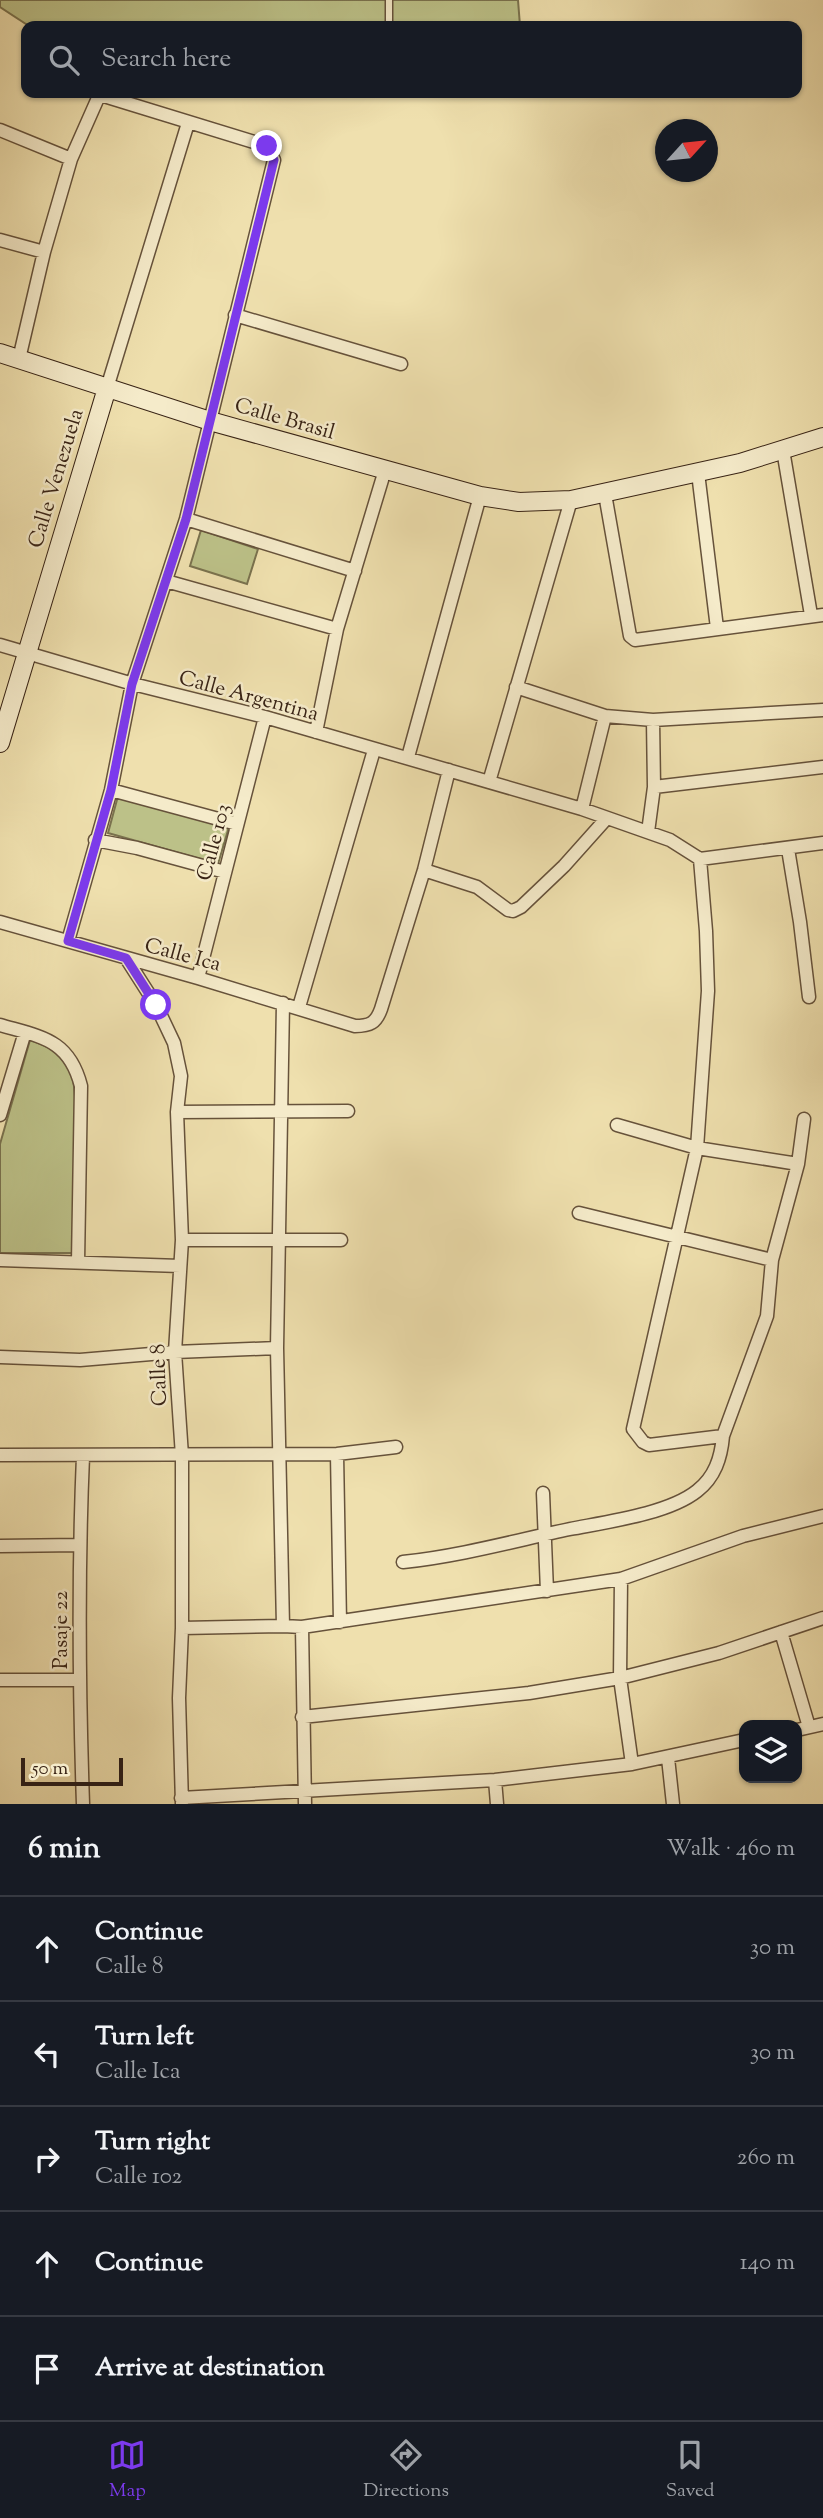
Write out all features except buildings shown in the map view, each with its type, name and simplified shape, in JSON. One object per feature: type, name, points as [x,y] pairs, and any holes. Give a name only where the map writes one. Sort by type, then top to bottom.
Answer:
[{"type":"main road","name":"Calle Brasil","points":[[0,353],[210,421],[480,496],[519,502],[571,500],[605,494],[698,473],[823,437]]},
{"type":"main road","name":"Calle Venezuela","points":[[0,743],[107,388]]},
{"type":"street","points":[[19,359],[44,252],[71,159],[98,98]]},
{"type":"street","points":[[68,941],[111,790],[132,684],[186,519],[274,160],[267,146],[110,98]]},
{"type":"street","points":[[107,388],[188,123]]},
{"type":"street","points":[[0,130],[71,159]]},
{"type":"street","points":[[0,240],[44,252]]},
{"type":"street","points":[[235,316],[401,364]]},
{"type":"street","points":[[605,494],[630,636],[635,640],[817,615],[783,450]]},
{"type":"street","points":[[316,733],[337,629],[385,470]]},
{"type":"street","points":[[698,473],[717,628]]},
{"type":"street","points":[[408,757],[480,496]]},
{"type":"street","points":[[489,782],[571,500]]},
{"type":"street","points":[[186,519],[355,571]]},
{"type":"street","points":[[166,581],[337,629]]},
{"type":"street","name":"Calle Argentina","points":[[0,645],[132,684],[265,717],[374,750],[408,757],[582,809],[670,840],[700,859]]},
{"type":"street","points":[[516,687],[605,716],[653,720],[823,710]]},
{"type":"street","points":[[582,809],[605,716]]},
{"type":"street","name":"Calle 103","points":[[198,978],[265,717]]},
{"type":"street","points":[[648,832],[654,787],[653,720]]},
{"type":"street","points":[[299,1007],[374,750]]},
{"type":"street","points":[[654,787],[823,767]]},
{"type":"street","points":[[449,770],[424,870],[477,887],[508,910],[521,907],[564,866],[606,819]]},
{"type":"street","points":[[111,790],[237,824]]},
{"type":"street","points":[[95,840],[137,848],[225,872]]},
{"type":"street","points":[[723,1436],[649,1444],[643,1442],[633,1429],[697,1148],[708,991],[700,859],[823,843]]},
{"type":"street","points":[[788,849],[809,998]]},
{"type":"street","name":"Calle Ica","points":[[0,922],[299,1007],[355,1026],[372,1024],[378,1019],[424,870]]},
{"type":"street","name":"Calle 8","points":[[126,958],[156,1005],[174,1043],[181,1076],[177,1112],[182,1240],[175,1352],[182,1456],[182,1628],[179,1698],[181,1801]]},
{"type":"street","points":[[283,1003],[277,1348],[283,1626]]},
{"type":"street","points":[[0,1025],[51,1041],[64,1050],[76,1065],[81,1086],[78,1262]]},
{"type":"street","points":[[0,1115],[25,1032]]},
{"type":"street","points":[[177,1112],[348,1111]]},
{"type":"street","points":[[403,1562],[448,1557],[645,1513],[683,1500],[698,1491],[713,1475],[722,1454],[723,1436],[768,1316],[772,1260],[798,1164],[804,1119]]},
{"type":"street","points":[[617,1125],[697,1148],[798,1164]]},
{"type":"street","points":[[579,1213],[772,1260]]},
{"type":"street","points":[[182,1240],[341,1240]]},
{"type":"street","points":[[0,1260],[180,1266]]},
{"type":"street","points":[[0,1357],[80,1360],[175,1352],[277,1348]]},
{"type":"street","points":[[0,1455],[337,1454],[396,1447]]},
{"type":"street","points":[[337,1454],[340,1622]]},
{"type":"street","name":"Pasaje 22","points":[[83,1455],[79,1545],[83,1804]]},
{"type":"street","points":[[543,1493],[547,1591]]},
{"type":"street","points":[[182,1628],[302,1627],[621,1579],[743,1536],[823,1516]]},
{"type":"street","points":[[0,1546],[79,1545]]},
{"type":"street","points":[[621,1579],[620,1678],[632,1764]]},
{"type":"street","points":[[302,1717],[529,1693],[620,1678],[719,1653],[823,1618]]},
{"type":"street","points":[[302,1627],[305,1798]]},
{"type":"street","points":[[781,1632],[803,1729],[823,1724]]},
{"type":"street","points":[[0,1680],[79,1680]]},
{"type":"street","points":[[181,1801],[305,1798],[495,1780],[632,1764],[739,1741]]},
{"type":"street","points":[[668,1758],[673,1804]]},
{"type":"street","points":[[495,1780],[497,1804]]},
{"type":"lane","points":[[389,0],[389,21]]},
{"type":"green space","points":[[0,0],[518,0],[520,21],[21,21],[0,7]]},
{"type":"green space","points":[[201,530],[258,549],[247,584],[190,566]]},
{"type":"green space","points":[[118,796],[229,827],[218,864],[108,833]]},
{"type":"green space","points":[[30,1040],[61,1056],[69,1066],[73,1079],[76,1155],[73,1253],[0,1253],[0,1144]]},
{"type":"route","points":[[156,1005],[126,958],[68,941],[111,790],[132,684],[186,519],[274,160],[267,146]]}]
